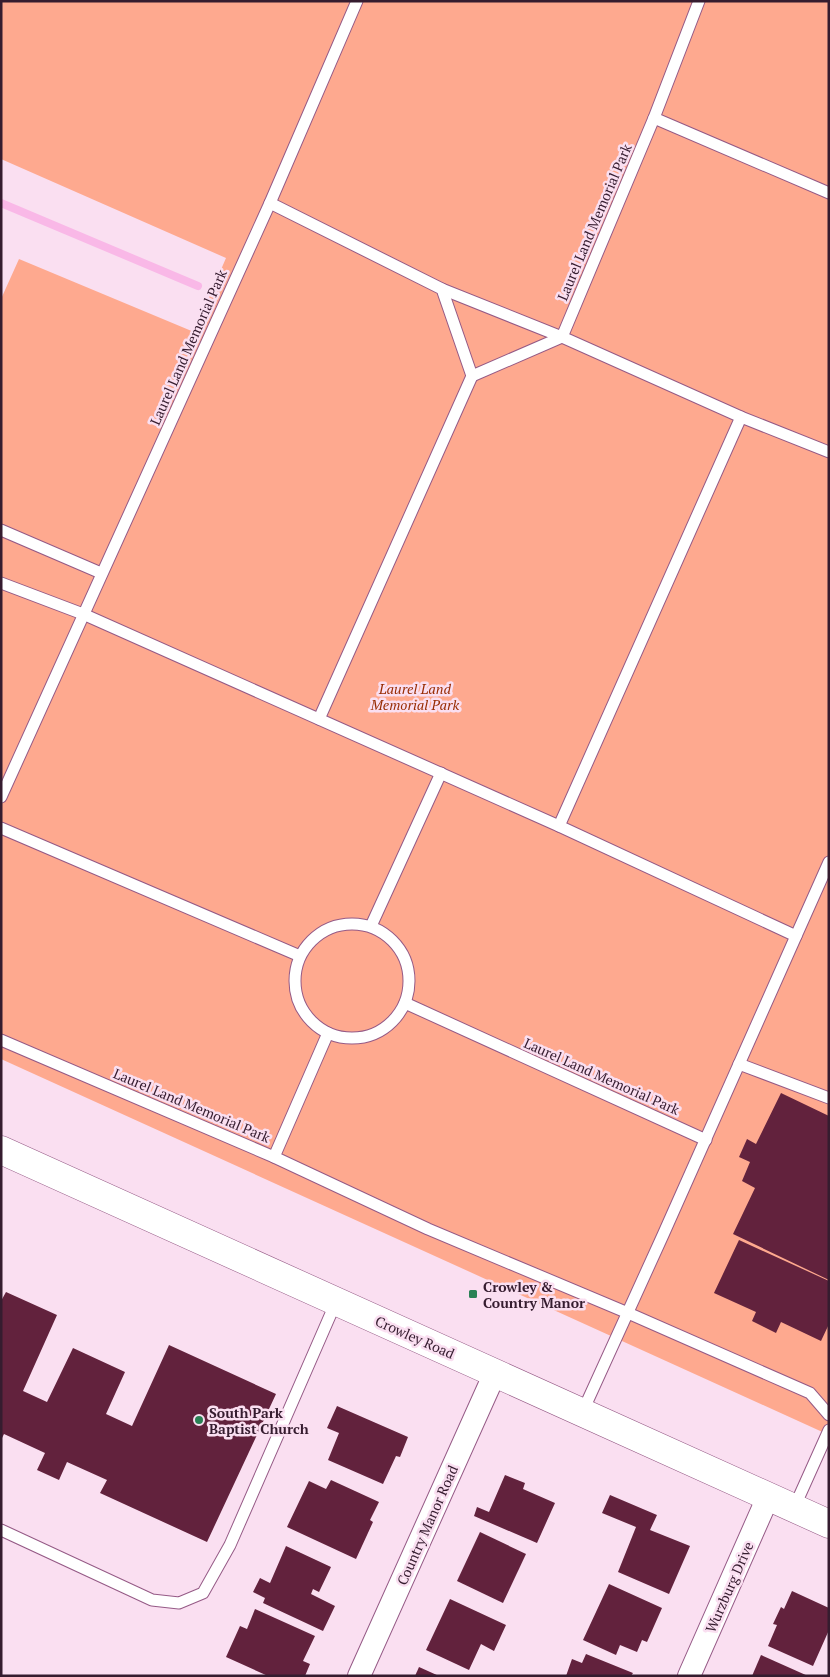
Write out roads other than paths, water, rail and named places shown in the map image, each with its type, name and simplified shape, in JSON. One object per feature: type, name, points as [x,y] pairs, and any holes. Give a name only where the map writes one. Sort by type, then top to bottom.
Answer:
[{"type":"main road","name":"Crowley Road","points":[[1,1150],[829,1524]]},
{"type":"street","name":"Country Manor Road","points":[[359,1676],[495,1374]]},
{"type":"street","name":"Wurzburg Drive","points":[[689,1676],[768,1497]]},
{"type":"lane","name":"Laurel Land Memorial Park","points":[[1,797],[270,203],[357,1]]},
{"type":"lane","name":"Laurel Land Memorial Park","points":[[562,337],[654,118],[700,1]]},
{"type":"lane","points":[[654,118],[829,193]]},
{"type":"lane","points":[[270,203],[442,289],[562,337],[741,417],[829,452]]},
{"type":"lane","points":[[442,289],[472,376]]},
{"type":"lane","points":[[319,719],[472,376],[562,337]]},
{"type":"lane","points":[[559,826],[741,417]]},
{"type":"lane","points":[[1,530],[101,573]]},
{"type":"lane","points":[[1,583],[83,614],[559,826],[796,936]]},
{"type":"lane","points":[[371,926],[441,773]]},
{"type":"lane","points":[[1,828],[300,956]]},
{"type":"lane","points":[[582,1413],[829,862]]},
{"type":"lane","points":[[355,923],[371,926],[387,935],[400,949],[408,966],[409,985],[405,1003],[395,1018],[381,1030],[364,1037],[345,1038],[328,1033],[313,1022],[302,1009],[295,991],[295,973],[300,956],[310,942],[322,932],[338,925],[355,923]]},
{"type":"lane","name":"Laurel Land Memorial Park","points":[[405,1003],[706,1140]]},
{"type":"lane","name":"Laurel Land Memorial Park","points":[[1,1040],[274,1157],[328,1033]]},
{"type":"lane","points":[[739,1064],[829,1098]]},
{"type":"lane","points":[[274,1157],[428,1229],[628,1312],[810,1393],[829,1415]]},
{"type":"lane","points":[[1,1530],[152,1600],[179,1604],[203,1593],[230,1545],[336,1302]]},
{"type":"lane","points":[[794,1508],[829,1430]]},
{"type":"waterway","points":[[1,203],[198,286]]},
{"type":"place","name":"Crowley & Country Manor","points":[[473,1294]]},
{"type":"place","name":"South Park Baptist Church","points":[[199,1420]]}]
